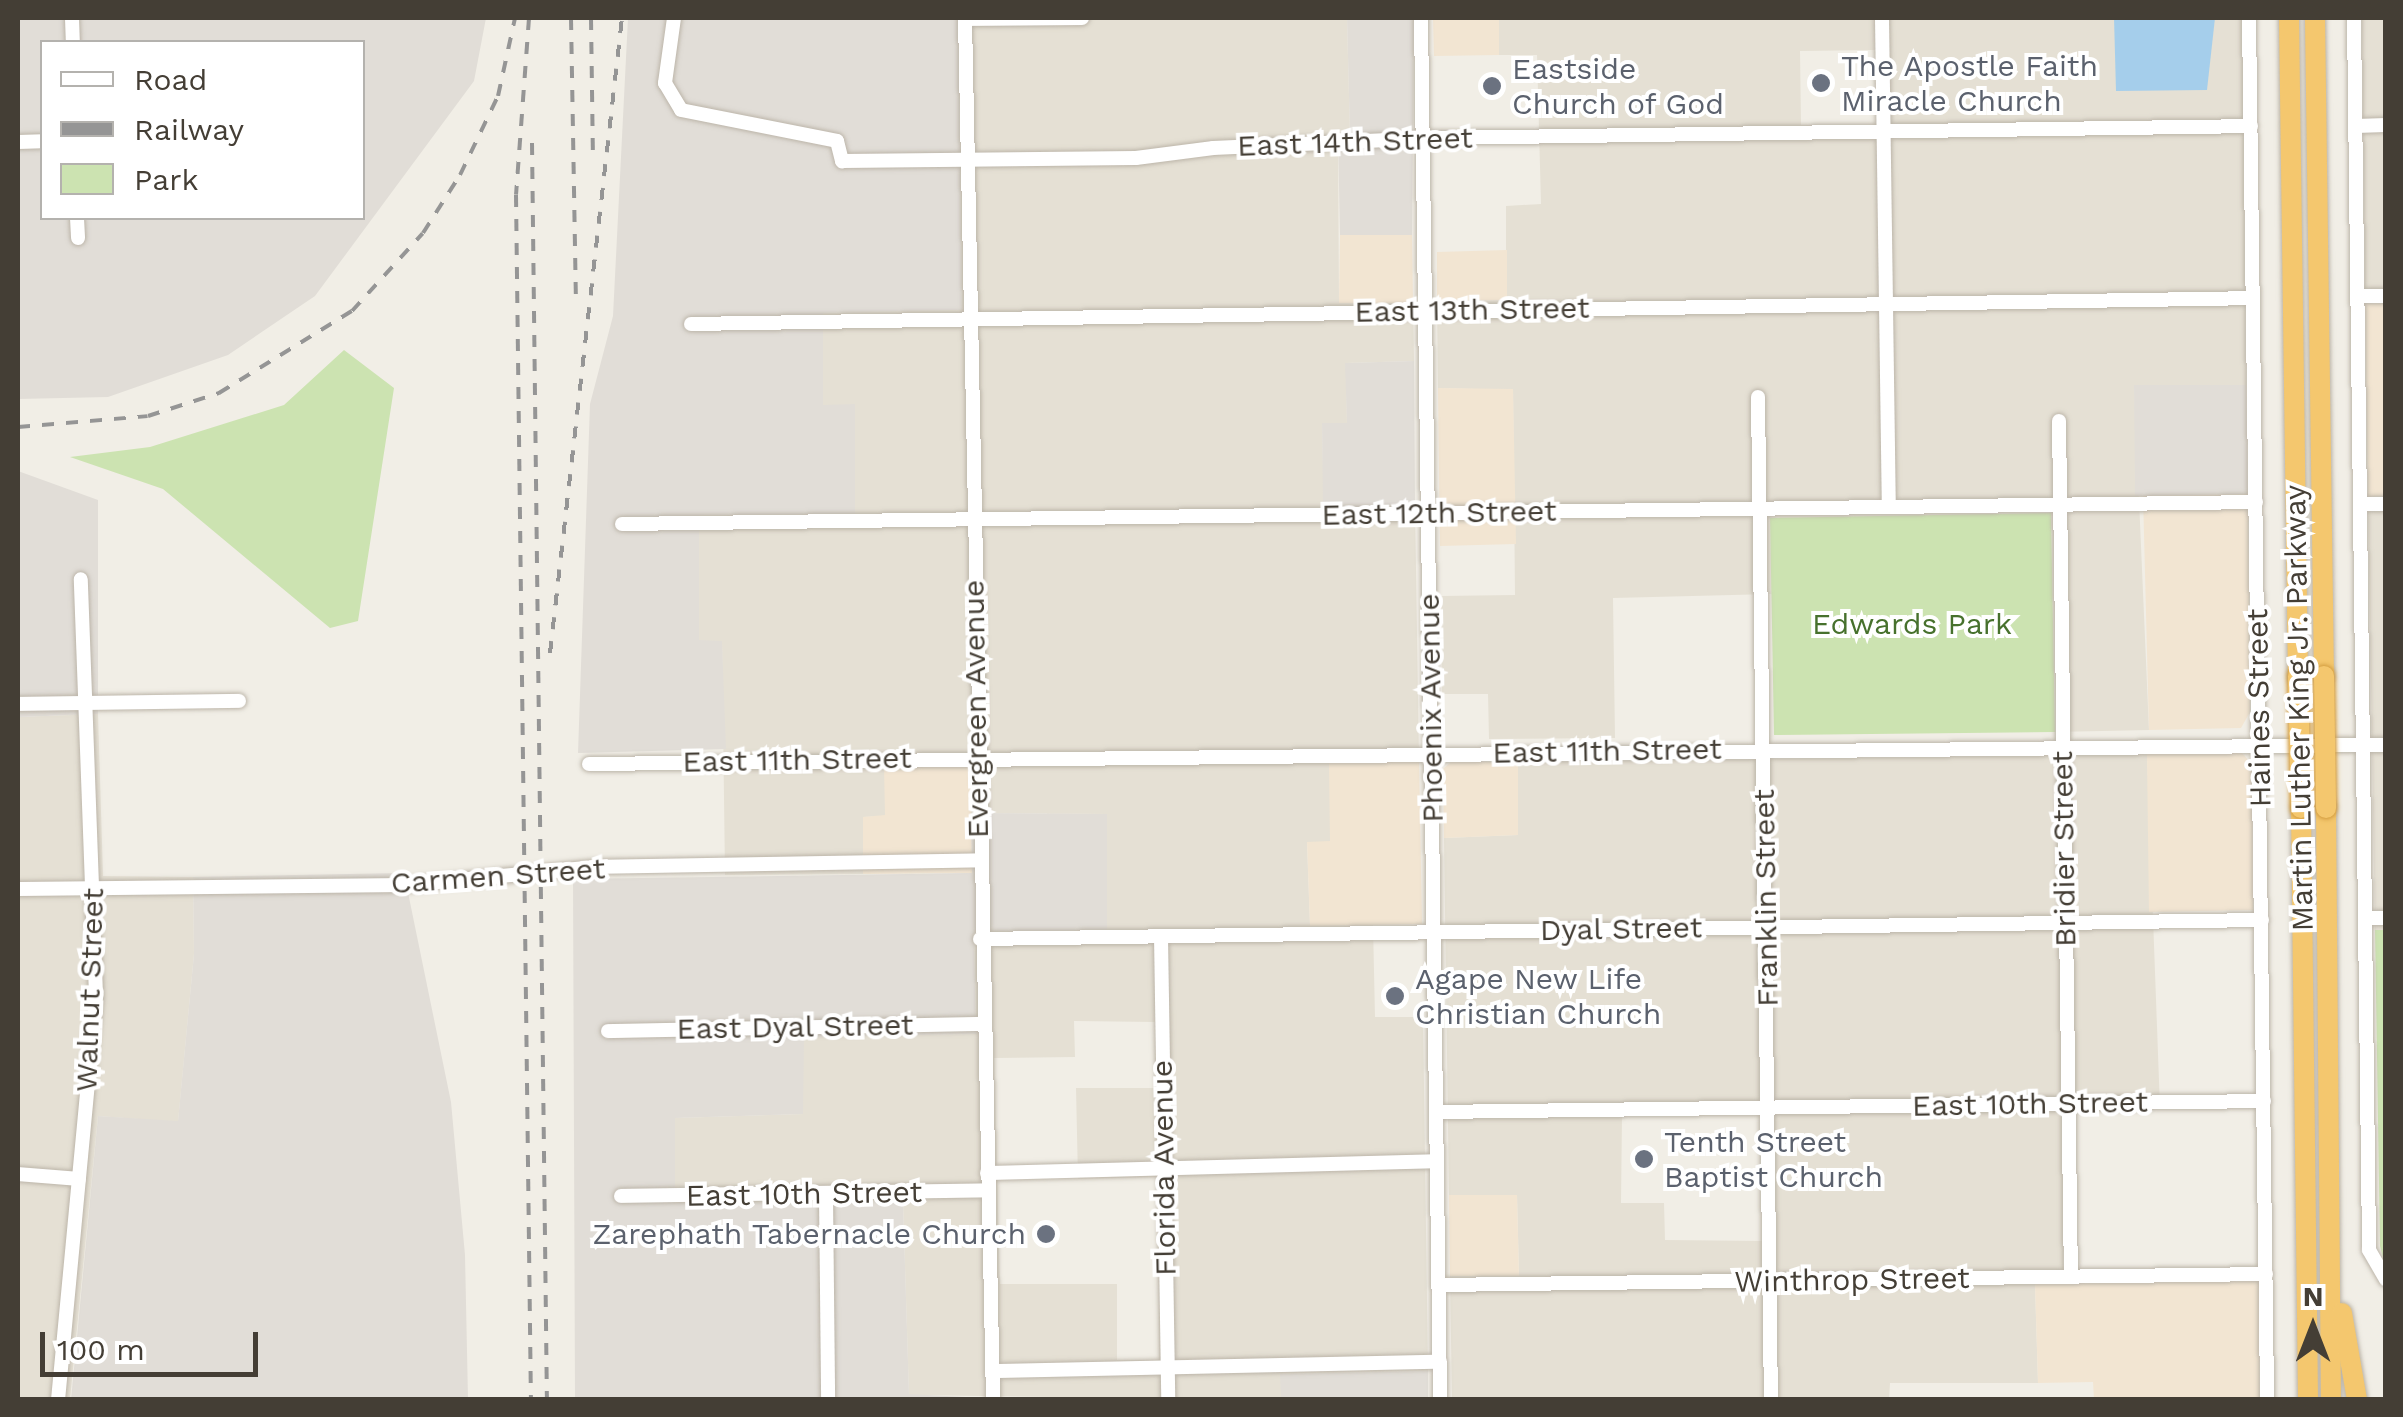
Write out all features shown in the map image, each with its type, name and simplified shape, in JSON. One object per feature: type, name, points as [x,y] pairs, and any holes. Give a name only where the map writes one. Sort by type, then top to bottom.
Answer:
[{"type":"highway","name":"Martin Luther King Jr. Parkway","points":[[2289,18],[2308,1400]]},
{"type":"highway","name":"Martin Luther King Jr. Parkway","points":[[2315,18],[2331,1400]]},
{"type":"highway","points":[[2330,1206],[2356,1400]]},
{"type":"highway","points":[[2295,1400],[2306,1312]]},
{"type":"street","name":"East 14th Street","points":[[674,18],[665,83],[682,110],[837,140],[842,161],[967,161],[1423,141],[2250,126]]},
{"type":"street","points":[[966,18],[1082,18]]},
{"type":"street","name":"Evergreen Avenue","points":[[966,18],[980,938],[993,1400]]},
{"type":"street","name":"Phoenix Avenue","points":[[1421,18],[1440,1400]]},
{"type":"street","points":[[1882,18],[1889,507]]},
{"type":"street","name":"Haines Street","points":[[2249,18],[2267,1400]]},
{"type":"street","points":[[2354,18],[2369,1250],[2386,1280]]},
{"type":"street","points":[[2356,126],[2386,125]]},
{"type":"street","points":[[77,220],[78,238]]},
{"type":"street","points":[[2357,296],[2386,296]]},
{"type":"street","name":"East 13th Street","points":[[691,324],[2254,298]]},
{"type":"street","name":"Franklin Street","points":[[1758,397],[1772,1400]]},
{"type":"street","name":"Bridier Street","points":[[2059,420],[2071,1277]]},
{"type":"street","name":"East 12th Street","points":[[622,524],[2256,502]]},
{"type":"street","points":[[2360,504],[2386,504]]},
{"type":"street","name":"Walnut Street","points":[[58,1400],[96,1014],[81,579]]},
{"type":"street","points":[[18,704],[240,702]]},
{"type":"street","name":"East 11th Street","points":[[589,764],[2386,744]]},
{"type":"street","name":"Carmen Street","points":[[18,889],[406,885],[596,866],[979,860]]},
{"type":"street","points":[[2366,918],[2386,918]]},
{"type":"street","name":"Dyal Street","points":[[980,938],[2262,920]]},
{"type":"street","name":"Florida Avenue","points":[[1161,936],[1168,1400]]},
{"type":"street","name":"East Dyal Street","points":[[608,1030],[982,1024]]},
{"type":"street","name":"East 10th Street","points":[[1436,1112],[2264,1100]]},
{"type":"street","points":[[987,1172],[1437,1161]]},
{"type":"street","points":[[18,1174],[80,1179]]},
{"type":"street","name":"East 10th Street","points":[[621,1196],[987,1190]]},
{"type":"street","points":[[826,1195],[828,1400]]},
{"type":"street","name":"Winthrop Street","points":[[1439,1285],[2266,1274]]},
{"type":"street","points":[[993,1372],[1440,1362]]},
{"type":"shaded area","points":[[18,18],[486,18],[474,81],[315,296],[228,355],[108,397],[18,399]]},
{"type":"shaded area","points":[[628,18],[958,18],[962,310],[823,313],[823,405],[855,404],[855,514],[699,515],[699,640],[722,641],[726,749],[578,753],[590,404],[613,316]]},
{"type":"shaded area","points":[[958,18],[1347,18],[1350,135],[1338,136],[1339,303],[1413,303],[1414,361],[1346,363],[1347,424],[1322,424],[1324,508],[1415,505],[1419,761],[1330,842],[1307,843],[1310,925],[1373,925],[1375,1017],[1423,1017],[1428,1371],[1281,1374],[1281,1400],[909,1395],[903,1201],[674,1203],[674,1118],[803,1114],[803,1037],[976,1034],[974,931],[1106,930],[1107,814],[971,813],[971,767],[885,816],[863,817],[863,874],[725,875],[722,642],[699,641],[699,515],[855,514],[855,405],[823,405],[823,313],[962,309]],"holes":[[[1074,1021],[1155,1022],[1155,1088],[1076,1088],[1078,1179],[1158,1177],[1159,1360],[1117,1360],[1117,1284],[1000,1284],[994,1058],[1075,1057]]]},
{"type":"shaded area","points":[[1347,18],[1414,18],[1412,235],[1340,235],[1338,135],[1350,135]]},
{"type":"shaded area","points":[[1433,18],[1499,18],[1499,55],[1434,56]]},
{"type":"shaded area","points":[[1499,18],[2243,18],[2246,385],[2134,385],[2149,730],[2055,732],[2051,514],[1770,518],[1772,594],[1613,598],[1615,738],[1489,739],[1488,694],[1442,694],[1441,596],[1515,595],[1513,390],[1438,388],[1437,301],[1506,300],[1506,206],[1541,204],[1537,55],[1499,55]],"holes":[[[1875,50],[1877,125],[1801,125],[1800,51]]]},
{"type":"shaded area","points":[[2362,18],[2385,18],[2385,303],[2365,304]]},
{"type":"shaded area","points":[[1340,235],[1412,235],[1413,303],[1339,303]]},
{"type":"shaded area","points":[[1507,250],[1507,300],[1437,301],[1437,252]]},
{"type":"shaded area","points":[[2385,303],[2385,496],[2368,497],[2365,304]]},
{"type":"shaded area","points":[[1414,361],[1415,505],[1323,508],[1322,423],[1347,423],[1345,363]]},
{"type":"shaded area","points":[[2134,385],[2246,385],[2248,494],[2135,496]]},
{"type":"shaded area","points":[[1438,388],[1513,389],[1516,544],[1440,546]]},
{"type":"shaded area","points":[[18,471],[98,500],[98,714],[18,717]]},
{"type":"shaded area","points":[[2248,494],[2250,712],[2241,728],[2149,730],[2143,495]]},
{"type":"shaded area","points":[[2386,496],[2385,930],[2375,930],[2368,497]]},
{"type":"shaded area","points":[[98,714],[103,876],[193,877],[194,954],[178,1122],[98,1116],[70,1399],[18,1399],[18,717]]},
{"type":"shaded area","points":[[2241,752],[2252,764],[2253,910],[2149,912],[2147,754]]},
{"type":"shaded area","points":[[2147,754],[2160,1108],[2064,1111],[2063,1284],[2035,1285],[2038,1383],[1890,1383],[1889,1400],[1452,1399],[1450,1276],[1519,1275],[1517,1196],[1449,1195],[1444,838],[1518,835],[1518,762]],"holes":[[[1762,1115],[1763,1241],[1665,1240],[1664,1203],[1621,1203],[1622,1116]]]},
{"type":"shaded area","points":[[1419,761],[1422,924],[1310,926],[1307,842],[1330,841],[1329,762]]},
{"type":"shaded area","points":[[1451,762],[1518,762],[1518,835],[1444,838],[1443,769]]},
{"type":"shaded area","points":[[971,766],[972,873],[863,874],[863,817],[885,815],[884,767]]},
{"type":"shaded area","points":[[971,813],[1107,814],[1107,930],[974,931],[976,1034],[804,1037],[803,1114],[675,1118],[675,1203],[903,1201],[909,1394],[1003,1399],[575,1399],[573,879],[972,873]]},
{"type":"shaded area","points":[[404,873],[451,1102],[465,1255],[468,1399],[71,1400],[98,1116],[178,1121],[194,954],[193,877]]},
{"type":"shaded area","points":[[1449,1195],[1517,1195],[1519,1276],[1450,1276]]},
{"type":"shaded area","points":[[2259,1281],[2260,1399],[2094,1399],[2093,1382],[2038,1383],[2035,1284]]},
{"type":"shaded area","points":[[1428,1371],[1428,1399],[1281,1399],[1280,1374]]},
{"type":"green space","points":[[344,350],[394,388],[358,621],[330,628],[163,489],[70,457],[150,447],[284,405]]},
{"type":"green space","name":"Edwards Park","points":[[2051,513],[2055,732],[1774,735],[1770,518]]},
{"type":"green space","points":[[2375,930],[2386,930],[2385,1266],[2380,1246]]},
{"type":"water","points":[[2114,18],[2215,18],[2207,90],[2116,91]]},
{"type":"railway","points":[[18,427],[148,416],[219,393],[352,311],[423,233],[460,175],[498,96],[515,18]]},
{"type":"railway","points":[[529,18],[516,195],[531,1400]]},
{"type":"railway","points":[[571,18],[576,302]]},
{"type":"railway","points":[[591,18],[593,160]]},
{"type":"railway","points":[[550,653],[622,18]]},
{"type":"railway","points":[[532,143],[547,1400]]},
{"type":"place","name":"The Apostle Faith Miracle Church","points":[[1821,83]]},
{"type":"place","name":"Eastside Church of God","points":[[1492,86]]},
{"type":"place","name":"Agape New Life Christian Church","points":[[1395,996]]},
{"type":"place","name":"Tenth Street Baptist Church","points":[[1644,1159]]},
{"type":"place","name":"Zarephath Tabernacle Church","points":[[1046,1234]]}]
